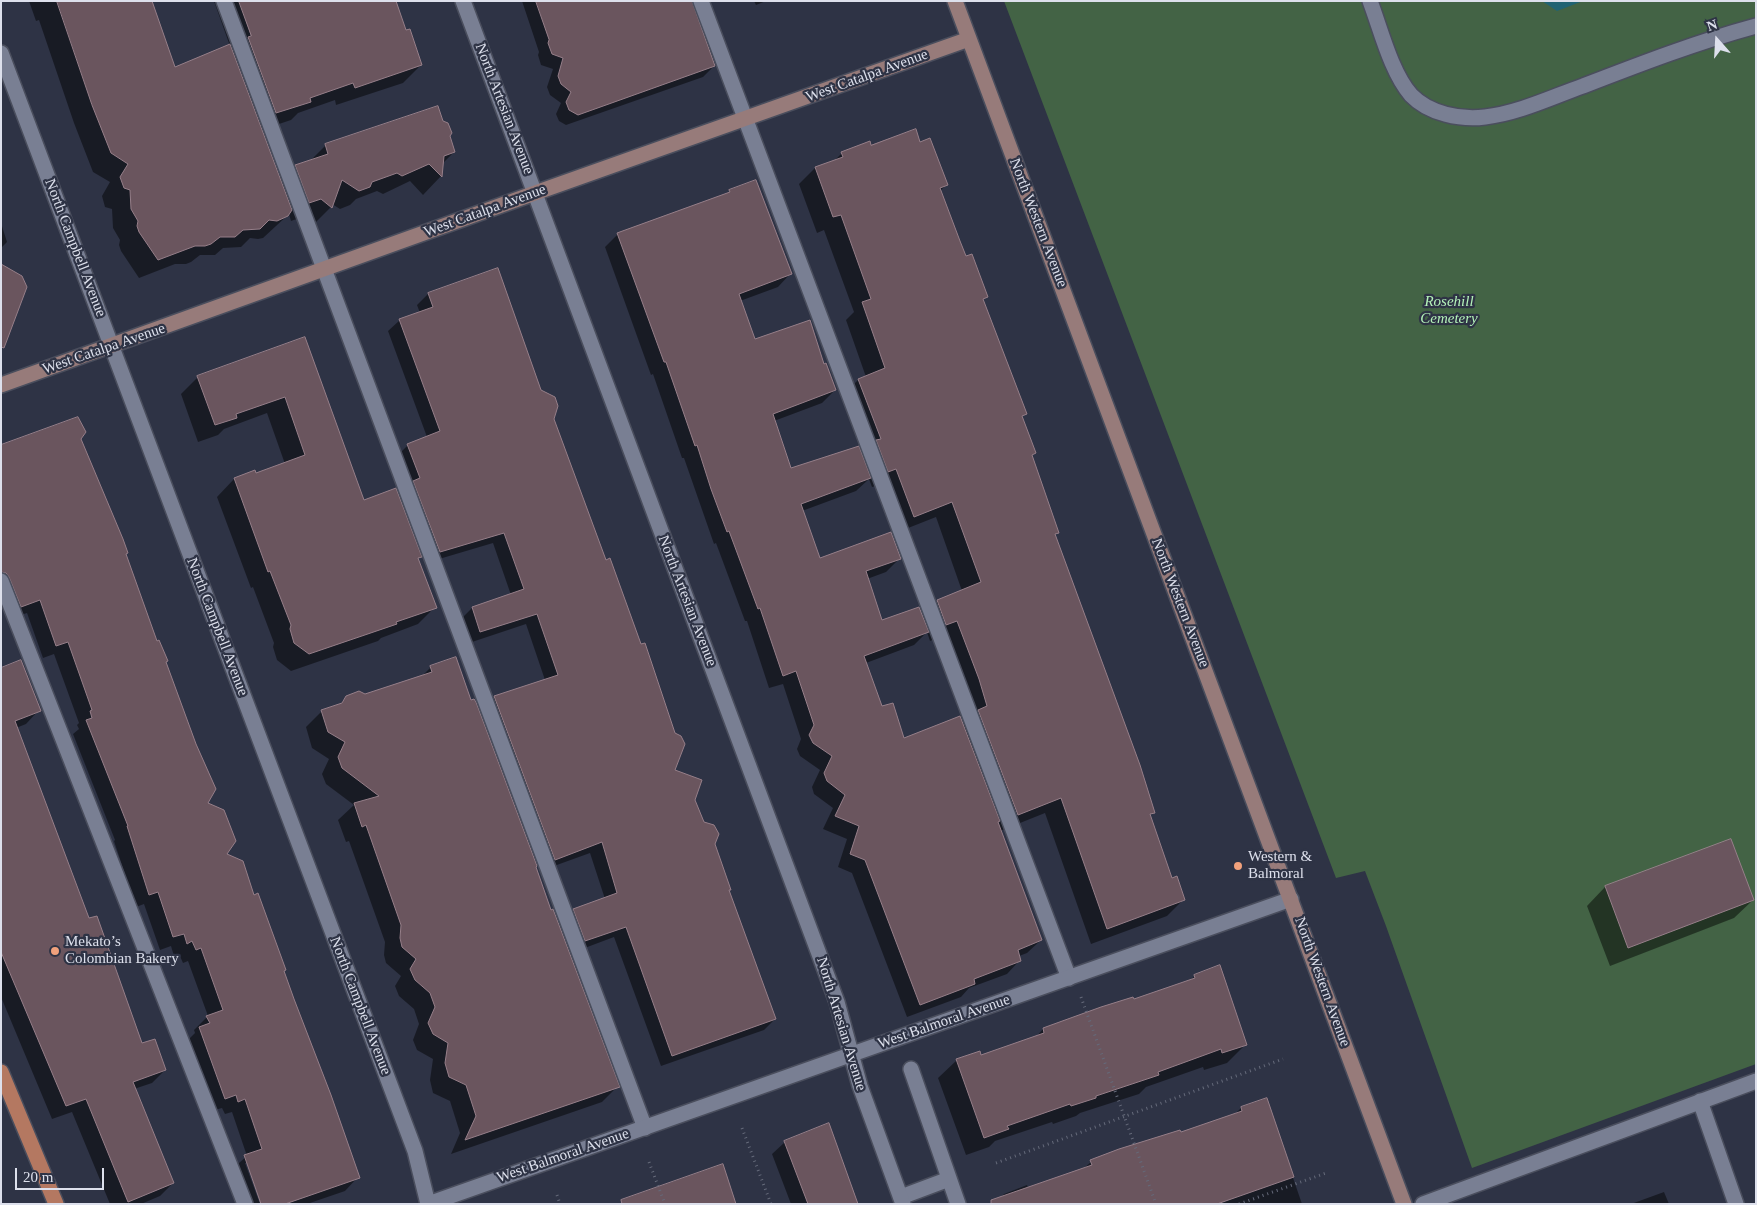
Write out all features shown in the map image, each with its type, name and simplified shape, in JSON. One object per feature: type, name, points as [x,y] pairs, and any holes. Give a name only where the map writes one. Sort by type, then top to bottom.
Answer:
[{"type":"main road","name":"North Western Avenue","points":[[955,1],[1404,1204]]},
{"type":"main road","name":"West Catalpa Avenue","points":[[1,385],[112,347],[535,193],[969,39]]},
{"type":"main road","points":[[1,1072],[56,1204]]},
{"type":"street","points":[[224,1],[645,1128]]},
{"type":"street","name":"North Artesian Avenue","points":[[463,1],[837,1002],[860,1086],[902,1200]]},
{"type":"street","points":[[701,1],[1070,978]]},
{"type":"street","points":[[1370,1],[1396,71],[1412,96],[1433,110],[1457,118],[1486,117],[1515,111],[1684,48],[1756,26]]},
{"type":"street","name":"North Campbell Avenue","points":[[1,53],[415,1151],[428,1204]]},
{"type":"street","points":[[1,582],[245,1204]]},
{"type":"street","name":"West Balmoral Avenue","points":[[428,1204],[1291,900]]},
{"type":"street","points":[[911,1069],[958,1204]]},
{"type":"street","points":[[1423,1204],[1756,1081]]},
{"type":"street","points":[[1700,1102],[1736,1204]]},
{"type":"street","points":[[902,1200],[949,1179]]},
{"type":"path","points":[[1081,996],[1156,1204]]},
{"type":"path","points":[[996,1163],[1283,1059]]},
{"type":"path","points":[[742,1128],[771,1204]]},
{"type":"path","points":[[649,1162],[665,1204]]},
{"type":"path","points":[[1239,1204],[1326,1173]]},
{"type":"path","points":[[557,1195],[560,1204]]},
{"type":"green space","name":"Rosehill Cemetery","points":[[1004,1],[1756,1],[1756,1064],[1472,1168],[1365,871],[1336,878]]},
{"type":"water","points":[[1542,1],[1583,1],[1557,11]]},
{"type":"building","points":[[57,1],[152,1],[175,67],[230,44],[292,210],[288,216],[277,221],[269,220],[260,229],[243,230],[235,237],[220,237],[211,244],[195,246],[158,260],[139,232],[138,221],[131,209],[130,190],[124,188],[120,177],[128,164],[111,153],[92,105]]},
{"type":"building","points":[[239,1],[396,1],[406,30],[410,29],[422,65],[355,88],[353,83],[310,98],[311,102],[276,113],[248,37],[251,36]]},
{"type":"building","points":[[536,1],[692,1],[715,66],[578,115],[569,110],[566,102],[571,92],[561,84],[558,76],[563,58],[552,54]]},
{"type":"building","points":[[438,106],[443,121],[448,123],[452,133],[450,136],[455,152],[444,156],[442,177],[429,164],[402,176],[397,173],[372,182],[370,187],[359,191],[342,180],[332,208],[321,199],[309,203],[295,165],[328,154],[325,144]]},
{"type":"building","points":[[916,129],[920,142],[930,138],[948,185],[940,188],[966,256],[972,254],[988,297],[983,299],[1027,414],[1022,416],[1036,453],[1032,455],[1059,533],[1055,534],[1140,765],[1155,813],[1150,814],[1172,878],[1177,876],[1185,900],[1107,929],[1061,798],[1018,815],[978,710],[987,706],[979,679],[957,621],[946,625],[937,600],[981,582],[952,502],[914,517],[896,469],[888,472],[876,440],[881,439],[858,379],[885,368],[862,302],[871,299],[841,215],[833,217],[815,167],[843,157],[841,152],[870,141],[871,145]]},
{"type":"building","points":[[756,180],[792,274],[739,294],[755,339],[810,320],[824,364],[826,363],[836,390],[773,414],[791,468],[859,446],[871,478],[801,504],[820,558],[891,532],[901,559],[866,571],[882,620],[919,607],[929,632],[864,656],[882,706],[893,703],[904,738],[960,716],[1042,940],[1018,950],[1021,961],[974,979],[975,984],[920,1005],[865,860],[850,854],[859,826],[835,816],[845,795],[827,781],[824,773],[832,756],[813,743],[809,735],[814,725],[796,671],[783,676],[760,608],[758,609],[729,531],[727,532],[697,445],[695,446],[666,362],[664,362],[617,233],[730,192],[729,190]]},
{"type":"building","points":[[1,264],[22,276],[27,287],[4,348],[1,347]]},
{"type":"building","points":[[498,268],[541,390],[555,397],[558,406],[554,419],[606,560],[610,558],[641,644],[645,643],[675,733],[681,736],[685,744],[675,770],[702,780],[695,800],[704,822],[714,825],[719,834],[715,844],[731,890],[729,890],[776,1019],[672,1056],[626,927],[585,941],[573,909],[617,893],[602,842],[555,860],[494,696],[558,675],[537,614],[480,632],[472,607],[524,589],[504,533],[440,552],[413,481],[420,478],[407,444],[440,431],[399,319],[433,307],[428,293]]},
{"type":"building","points":[[305,337],[364,500],[396,488],[422,557],[418,558],[437,608],[396,622],[397,624],[309,654],[294,643],[290,629],[291,625],[270,571],[268,572],[234,478],[255,470],[256,473],[305,455],[285,397],[236,414],[237,418],[215,425],[197,376]]},
{"type":"building","points":[[78,417],[86,432],[81,439],[123,539],[128,553],[126,554],[157,641],[159,640],[168,661],[166,662],[196,744],[216,789],[208,803],[224,810],[236,841],[227,854],[243,861],[254,895],[258,893],[286,970],[284,971],[294,999],[331,1095],[360,1178],[285,1204],[261,1204],[244,1155],[262,1149],[245,1099],[238,1102],[236,1095],[225,1099],[199,1027],[210,1023],[206,1016],[223,1010],[201,948],[196,950],[192,941],[187,944],[184,934],[173,937],[158,892],[149,895],[128,826],[86,720],[92,718],[90,711],[92,710],[68,642],[56,646],[40,600],[21,607],[9,577],[6,573],[1,572],[1,445]]},
{"type":"building","points":[[456,657],[471,700],[474,699],[476,702],[537,866],[551,910],[553,909],[620,1087],[465,1140],[476,1116],[466,1085],[449,1077],[445,1063],[448,1043],[433,1034],[428,1023],[435,1007],[430,993],[415,980],[410,969],[416,959],[402,947],[400,938],[401,925],[366,825],[362,827],[354,803],[379,796],[342,768],[338,757],[345,742],[328,732],[321,710],[342,703],[346,696],[359,691],[365,694],[432,672],[430,666]]},
{"type":"building","points":[[21,660],[41,711],[15,721],[89,918],[97,916],[142,1043],[155,1039],[166,1070],[133,1082],[174,1183],[128,1202],[86,1099],[66,1106],[1,952],[1,668]]},
{"type":"building","points":[[1731,839],[1754,900],[1628,948],[1605,886]]},
{"type":"building","points":[[1220,965],[1247,1045],[1222,1053],[1221,1049],[1158,1072],[1159,1075],[1096,1096],[1096,1098],[1071,1106],[1070,1104],[1007,1126],[1009,1129],[984,1138],[956,1059],[980,1051],[981,1055],[1044,1033],[1043,1028],[1101,1007],[1133,997],[1134,999],[1195,978],[1194,975]]},
{"type":"building","points":[[1267,1098],[1294,1177],[1217,1204],[991,1204],[991,1200],[1092,1165],[1090,1160],[1119,1149],[1180,1130],[1181,1132],[1242,1111],[1241,1107]]},
{"type":"building","points":[[829,1123],[858,1204],[808,1204],[784,1141]]},
{"type":"building","points":[[723,1164],[736,1204],[622,1204],[621,1200]]},
{"type":"place","name":"Western & Balmoral","points":[[1238,866]]},
{"type":"place","name":"Mekato’s Colombian Bakery","points":[[55,951]]}]
